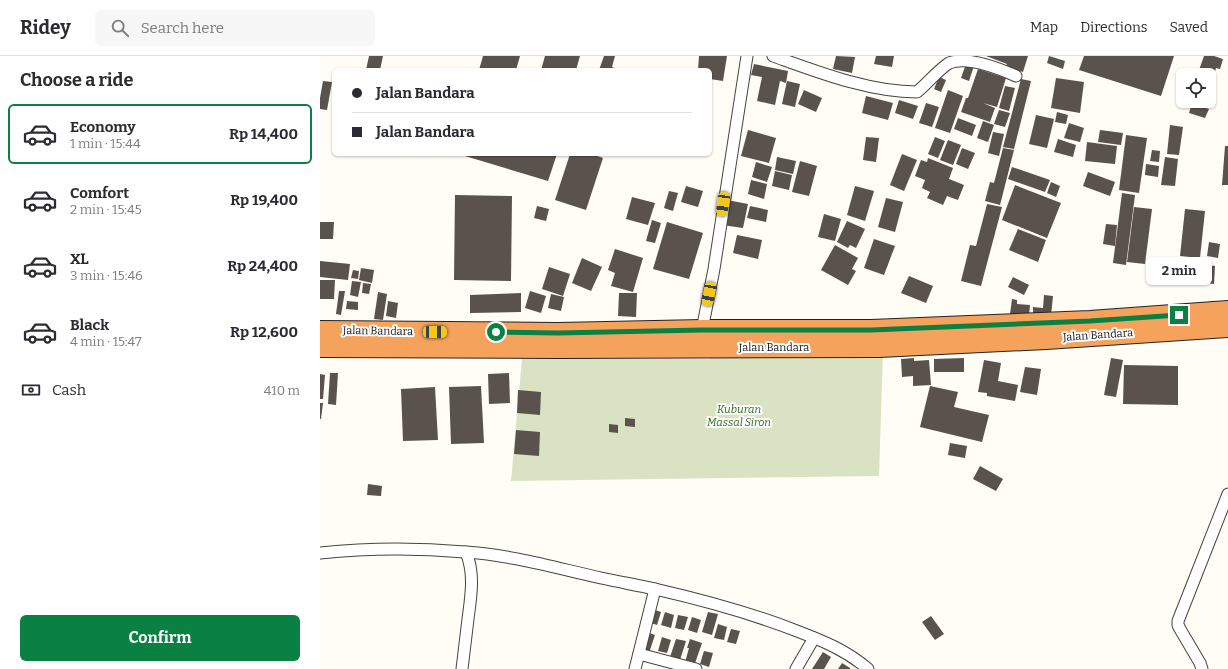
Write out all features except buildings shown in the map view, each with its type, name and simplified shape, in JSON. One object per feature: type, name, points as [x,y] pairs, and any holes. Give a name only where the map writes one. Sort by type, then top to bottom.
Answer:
[{"type":"highway","name":"Jalan Bandara","points":[[320,331],[558,333],[702,330],[871,330],[1090,321],[1219,320]]},
{"type":"highway","name":"Jalan Bandara","points":[[320,347],[879,347],[1046,339],[1219,320]]},
{"type":"street","points":[[702,330],[714,269],[747,56]]},
{"type":"street","points":[[773,56],[845,80],[880,89],[906,92],[917,92],[946,65],[955,60],[978,60],[1016,76]]},
{"type":"street","points":[[1202,669],[1178,625],[1228,494]]},
{"type":"street","points":[[320,553],[369,549],[466,552],[526,560],[655,589],[767,619],[834,646],[855,658],[868,669]]},
{"type":"street","points":[[462,669],[472,592],[471,569],[466,552]]},
{"type":"street","points":[[635,669],[655,589]]},
{"type":"street","points":[[800,668],[814,638]]},
{"type":"street","points":[[639,654],[696,669]]},
{"type":"green space","name":"Kuburan Massal Siron","points":[[883,351],[879,476],[511,481],[522,359],[709,359],[711,352]]},
{"type":"route","points":[[496,332],[558,333],[702,330],[871,330],[1090,321],[1179,315]]}]
